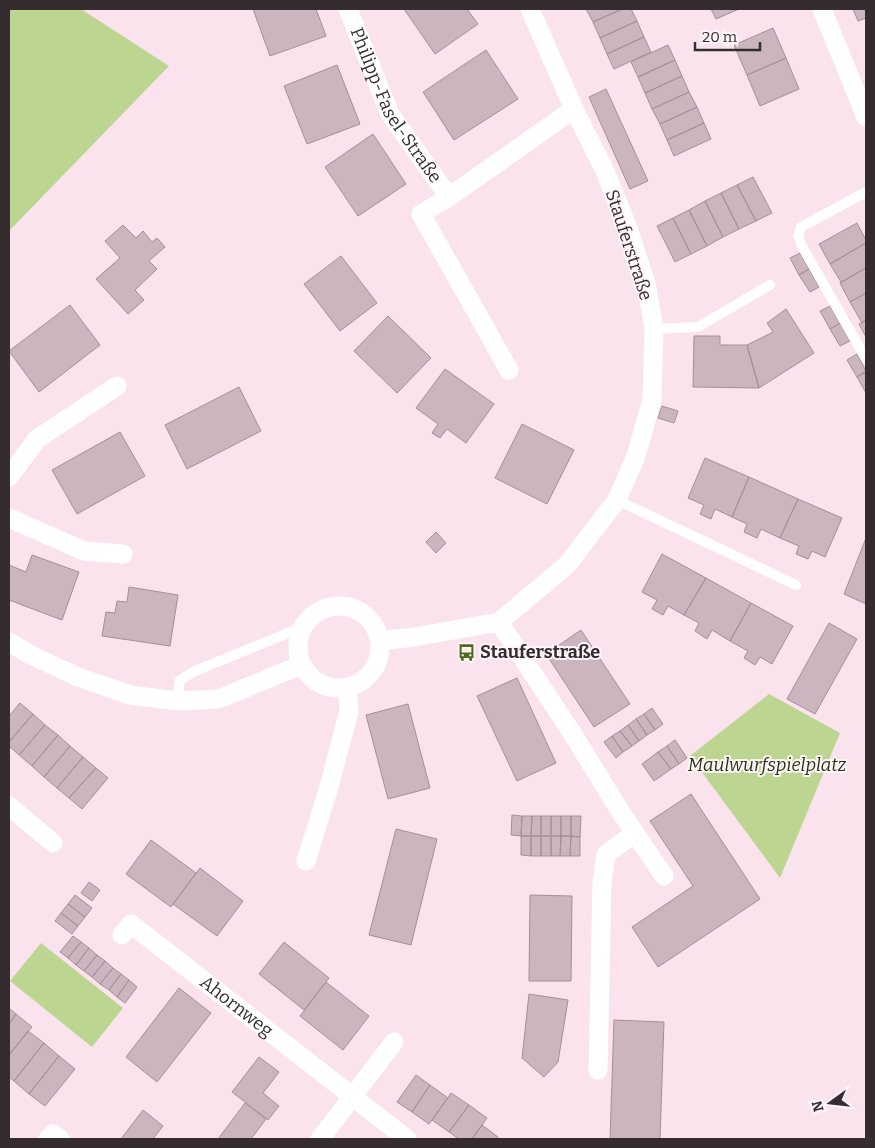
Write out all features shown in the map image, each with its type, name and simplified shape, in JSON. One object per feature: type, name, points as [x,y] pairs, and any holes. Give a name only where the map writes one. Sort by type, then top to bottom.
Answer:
[{"type":"street","name":"Philipp-Fasel-Straße","points":[[348,9],[390,114],[449,197]]},
{"type":"street","name":"Stauferstraße","points":[[380,641],[499,622],[567,565],[617,500],[636,456],[652,400],[654,329],[646,283],[628,228],[604,169],[574,109],[530,9]]},
{"type":"street","points":[[822,9],[866,117]]},
{"type":"street","name":"Philipp-Fasel-Straße","points":[[509,370],[421,214],[449,197],[574,109]]},
{"type":"street","points":[[9,477],[36,439],[117,386]]},
{"type":"street","points":[[9,518],[84,551],[123,554]]},
{"type":"street","points":[[346,606],[359,611],[372,623],[380,641],[379,655],[372,671],[359,682],[347,687],[327,686],[310,677],[301,665],[297,650],[297,643],[303,627],[313,614],[324,608],[346,606]]},
{"type":"street","points":[[499,622],[567,725],[634,833],[664,876]]},
{"type":"street","points":[[9,642],[31,655],[78,677],[130,695],[177,701],[219,699],[301,665]]},
{"type":"street","points":[[306,861],[329,788],[349,711],[347,687]]},
{"type":"street","points":[[9,806],[53,843]]},
{"type":"street","points":[[598,1070],[602,883],[606,854],[634,833]]},
{"type":"street","name":"Ahornweg","points":[[122,935],[131,924],[352,1097]]},
{"type":"street","points":[[320,1139],[394,1042]]},
{"type":"street","points":[[352,1097],[408,1139]]},
{"type":"street","points":[[48,1139],[53,1134],[60,1139]]},
{"type":"lane","points":[[866,192],[801,227],[798,236],[866,359]]},
{"type":"lane","points":[[654,329],[698,327],[770,286]]},
{"type":"lane","points":[[617,500],[796,585]]},
{"type":"lane","points":[[177,701],[180,680],[303,627]]},
{"type":"green space","points":[[9,9],[81,9],[169,66],[9,231]]},
{"type":"green space","name":"Maulwurfspielplatz","points":[[769,694],[840,733],[780,878],[690,756]]},
{"type":"green space","points":[[41,943],[123,1008],[92,1047],[10,981]]},
{"type":"building","points":[[253,9],[316,9],[326,36],[270,56]]},
{"type":"building","points":[[404,9],[467,9],[478,24],[435,54]]},
{"type":"building","points":[[586,9],[622,9],[593,22]]},
{"type":"building","points":[[622,9],[631,9],[637,21],[600,38],[593,22]]},
{"type":"building","points":[[711,9],[739,9],[716,19]]},
{"type":"building","points":[[853,9],[866,9],[866,18],[858,21]]},
{"type":"building","points":[[637,21],[644,37],[607,54],[600,38]]},
{"type":"building","points":[[773,28],[786,58],[747,75],[734,45]]},
{"type":"building","points":[[644,37],[651,52],[614,69],[607,54]]},
{"type":"building","points":[[668,45],[675,60],[638,77],[631,62]]},
{"type":"building","points":[[486,50],[518,99],[454,140],[423,92]]},
{"type":"building","points":[[786,58],[799,89],[760,106],[747,75]]},
{"type":"building","points":[[675,60],[682,76],[645,93],[638,77]]},
{"type":"building","points":[[337,65],[360,124],[307,144],[284,86]]},
{"type":"building","points":[[682,76],[689,92],[652,109],[645,93]]},
{"type":"building","points":[[606,89],[648,181],[630,189],[589,97]]},
{"type":"building","points":[[689,92],[697,107],[660,124],[652,109]]},
{"type":"building","points":[[697,107],[704,123],[667,140],[660,124]]},
{"type":"building","points":[[704,123],[711,139],[674,156],[667,140]]},
{"type":"building","points":[[373,134],[406,184],[358,216],[325,167]]},
{"type":"building","points":[[753,177],[772,213],[756,221],[737,185]]},
{"type":"building","points":[[737,185],[756,221],[739,229],[721,193]]},
{"type":"building","points":[[721,193],[739,229],[723,237],[705,201]]},
{"type":"building","points":[[705,201],[723,237],[707,246],[689,210]]},
{"type":"building","points":[[689,210],[707,246],[691,254],[673,218]]},
{"type":"building","points":[[673,218],[691,254],[675,262],[657,226]]},
{"type":"building","points":[[857,223],[866,243],[830,264],[819,244]]},
{"type":"building","points":[[123,225],[136,238],[143,231],[152,242],[157,238],[165,247],[149,261],[157,269],[135,290],[144,300],[128,314],[96,279],[120,258],[105,241]]},
{"type":"building","points":[[866,243],[866,268],[841,282],[830,264]]},
{"type":"building","points":[[800,253],[809,269],[799,275],[790,258]]},
{"type":"building","points":[[341,256],[377,303],[340,331],[304,284]]},
{"type":"building","points":[[866,268],[866,293],[850,302],[840,283]]},
{"type":"building","points":[[809,269],[819,287],[810,292],[799,275]]},
{"type":"building","points":[[866,293],[866,320],[862,323],[850,302]]},
{"type":"building","points":[[70,305],[100,345],[39,392],[9,351]]},
{"type":"building","points":[[830,306],[840,323],[830,329],[820,311]]},
{"type":"building","points":[[786,309],[814,353],[759,388],[747,345],[773,332],[767,323]]},
{"type":"building","points":[[388,316],[431,358],[397,393],[354,351]]},
{"type":"building","points":[[866,320],[866,337],[859,324]]},
{"type":"building","points":[[840,323],[850,341],[840,346],[830,329]]},
{"type":"building","points":[[694,336],[720,336],[720,345],[747,345],[759,388],[693,387]]},
{"type":"building","points":[[857,354],[866,371],[857,377],[847,360]]},
{"type":"building","points":[[445,369],[494,404],[466,443],[447,429],[440,438],[432,433],[438,424],[416,408]]},
{"type":"building","points":[[866,372],[866,393],[857,377]]},
{"type":"building","points":[[239,387],[261,431],[187,469],[165,425]]},
{"type":"building","points":[[662,406],[678,411],[674,423],[658,418]]},
{"type":"building","points":[[522,424],[574,450],[547,504],[495,478]]},
{"type":"building","points":[[120,432],[145,476],[77,514],[52,470]]},
{"type":"building","points":[[705,458],[749,477],[732,517],[715,509],[711,519],[700,514],[704,505],[688,498]]},
{"type":"building","points":[[749,477],[798,499],[780,538],[761,529],[757,538],[744,532],[747,524],[732,517]]},
{"type":"building","points":[[798,499],[842,518],[825,557],[812,551],[808,559],[796,554],[799,546],[780,538]]},
{"type":"building","points":[[436,532],[446,543],[436,553],[426,542]]},
{"type":"building","points":[[866,538],[866,604],[844,594]]},
{"type":"building","points":[[662,554],[706,578],[684,615],[668,606],[663,615],[652,609],[657,600],[642,592]]},
{"type":"building","points":[[32,555],[79,572],[62,620],[9,600],[9,565],[26,572]]},
{"type":"building","points":[[706,578],[751,603],[730,641],[712,630],[707,639],[695,631],[699,623],[684,615]]},
{"type":"building","points":[[129,587],[178,595],[170,646],[102,636],[106,612],[115,613],[117,601],[127,602]]},
{"type":"building","points":[[751,603],[793,626],[772,664],[760,657],[755,665],[744,658],[748,651],[730,641]]},
{"type":"building","points":[[829,623],[857,639],[815,714],[787,699]]},
{"type":"building","points":[[581,630],[630,704],[594,727],[546,654]]},
{"type":"building","points":[[517,678],[556,763],[517,781],[477,696]]},
{"type":"building","points":[[20,703],[33,714],[9,742],[9,716]]},
{"type":"building","points":[[408,704],[430,788],[388,799],[366,715]]},
{"type":"building","points":[[652,708],[663,724],[655,730],[644,714]]},
{"type":"building","points":[[33,714],[45,725],[19,755],[9,746],[9,742]]},
{"type":"building","points":[[644,714],[655,730],[647,735],[636,719]]},
{"type":"building","points":[[636,719],[647,735],[639,741],[628,725]]},
{"type":"building","points":[[45,725],[58,735],[32,766],[19,755]]},
{"type":"building","points":[[628,725],[639,741],[632,746],[620,731]]},
{"type":"building","points":[[620,731],[632,746],[623,752],[612,736]]},
{"type":"building","points":[[58,735],[70,746],[44,777],[32,766]]},
{"type":"building","points":[[612,736],[623,752],[616,758],[604,742]]},
{"type":"building","points":[[675,740],[687,758],[679,764],[667,746]]},
{"type":"building","points":[[70,746],[83,757],[57,788],[44,777]]},
{"type":"building","points":[[667,746],[679,764],[671,769],[658,752]]},
{"type":"building","points":[[658,752],[671,769],[654,781],[642,764]]},
{"type":"building","points":[[83,757],[96,768],[69,798],[57,788]]},
{"type":"building","points":[[96,768],[108,778],[82,809],[69,798]]},
{"type":"building","points":[[691,794],[760,899],[658,967],[632,927],[693,886],[650,821]]},
{"type":"building","points":[[512,815],[522,816],[521,836],[511,835]]},
{"type":"building","points":[[522,816],[532,816],[531,836],[521,836]]},
{"type":"building","points":[[532,816],[541,816],[541,836],[531,836]]},
{"type":"building","points":[[541,816],[551,816],[551,836],[541,836]]},
{"type":"building","points":[[551,816],[561,816],[561,836],[551,836]]},
{"type":"building","points":[[561,816],[571,816],[571,836],[561,836]]},
{"type":"building","points":[[571,816],[581,816],[580,837],[571,836]]},
{"type":"building","points":[[396,829],[437,839],[411,945],[369,935]]},
{"type":"building","points":[[521,836],[531,836],[531,856],[521,855]]},
{"type":"building","points":[[531,836],[541,836],[541,856],[531,856]]},
{"type":"building","points":[[541,836],[551,836],[551,856],[541,856]]},
{"type":"building","points":[[551,836],[561,836],[560,856],[551,856]]},
{"type":"building","points":[[561,836],[571,836],[570,856],[560,856]]},
{"type":"building","points":[[571,836],[580,837],[580,856],[570,856]]},
{"type":"building","points":[[151,840],[196,873],[171,907],[126,874]]},
{"type":"building","points":[[200,868],[243,901],[217,936],[173,904]]},
{"type":"building","points":[[89,882],[100,890],[92,901],[81,893]]},
{"type":"building","points":[[75,895],[92,908],[85,917],[68,904]]},
{"type":"building","points":[[530,895],[572,896],[571,981],[529,981]]},
{"type":"building","points":[[68,904],[85,917],[78,926],[61,913]]},
{"type":"building","points":[[61,913],[78,926],[72,934],[55,921]]},
{"type":"building","points":[[73,936],[81,942],[68,958],[60,952]]},
{"type":"building","points":[[81,942],[89,948],[76,965],[68,958]]},
{"type":"building","points":[[284,942],[329,978],[304,1010],[259,974]]},
{"type":"building","points":[[89,948],[97,955],[84,971],[76,965]]},
{"type":"building","points":[[97,955],[105,961],[92,977],[84,971]]},
{"type":"building","points":[[105,961],[113,968],[100,984],[92,977]]},
{"type":"building","points":[[113,968],[121,974],[109,990],[100,984]]},
{"type":"building","points":[[121,974],[129,980],[117,997],[109,990]]},
{"type":"building","points":[[129,980],[137,987],[125,1003],[117,997]]},
{"type":"building","points":[[326,982],[369,1016],[343,1050],[300,1016]]},
{"type":"building","points":[[179,988],[211,1013],[157,1082],[126,1057]]},
{"type":"building","points":[[529,994],[568,1000],[558,1062],[544,1077],[522,1058]]},
{"type":"building","points":[[9,1008],[16,1014],[9,1024]]},
{"type":"building","points":[[16,1014],[32,1027],[9,1055],[9,1024]]},
{"type":"building","points":[[614,1020],[664,1022],[660,1139],[610,1139]]},
{"type":"building","points":[[28,1031],[44,1043],[14,1081],[9,1077],[9,1055]]},
{"type":"building","points":[[44,1043],[59,1056],[29,1094],[14,1081]]},
{"type":"building","points":[[59,1056],[75,1069],[45,1106],[29,1094]]},
{"type":"building","points":[[259,1057],[279,1072],[263,1093],[279,1106],[268,1120],[232,1092]]},
{"type":"building","points":[[416,1075],[430,1085],[412,1112],[397,1102]]},
{"type":"building","points":[[430,1085],[448,1098],[429,1124],[412,1112]]},
{"type":"building","points":[[451,1093],[469,1105],[449,1132],[432,1120]]},
{"type":"building","points":[[245,1103],[266,1119],[251,1139],[218,1139]]},
{"type":"building","points":[[469,1105],[487,1118],[472,1139],[459,1139],[449,1132]]},
{"type":"building","points":[[143,1110],[163,1126],[153,1139],[121,1139]]},
{"type":"building","points":[[482,1125],[498,1137],[497,1139],[472,1139]]},
{"type":"place","name":"Stauferstraße","points":[[466,652]]}]
